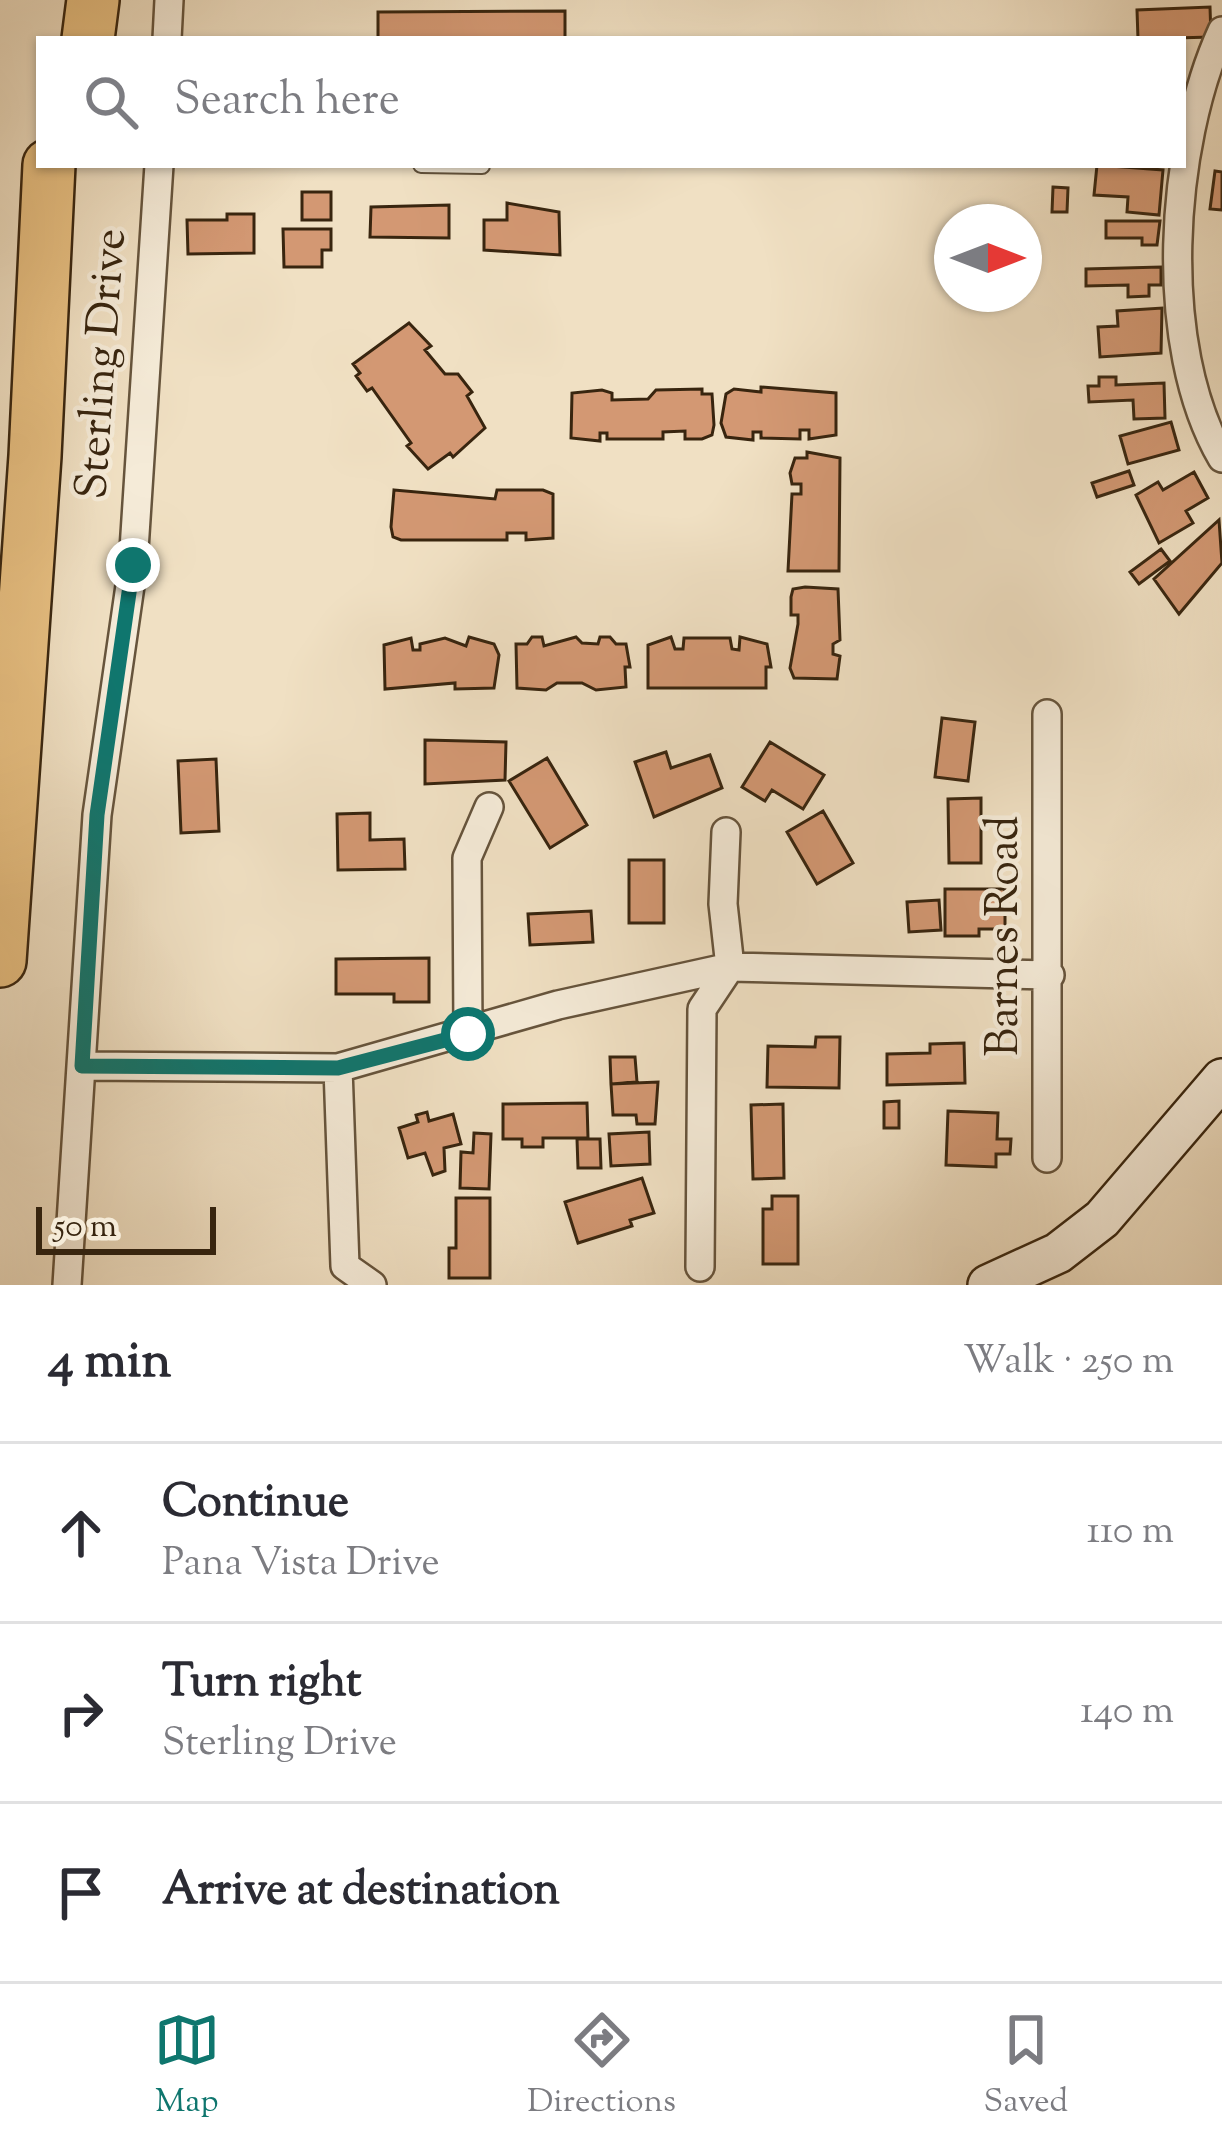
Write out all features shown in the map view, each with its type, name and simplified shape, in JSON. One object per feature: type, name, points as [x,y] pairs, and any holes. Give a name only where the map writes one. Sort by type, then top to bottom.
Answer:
[{"type":"highway","points":[[55,36],[57,0]]},
{"type":"highway","points":[[88,36],[93,0]]},
{"type":"highway","points":[[0,961],[35,457],[62,173]]},
{"type":"street","points":[[167,36],[170,0]]},
{"type":"street","points":[[1186,137],[1199,80],[1222,31]]},
{"type":"street","name":"Sterling Drive","points":[[67,1285],[97,815],[133,565],[159,168]]},
{"type":"street","points":[[1185,168],[1180,267],[1196,401],[1222,458]]},
{"type":"street","name":"Barnes Road","points":[[1047,714],[1047,1158]]},
{"type":"street","points":[[468,1034],[467,857],[489,807]]},
{"type":"street","points":[[700,1267],[702,1009],[730,967],[723,904],[726,832]]},
{"type":"street","points":[[82,1066],[338,1068],[558,1005],[730,967],[1050,975]]},
{"type":"street","points":[[338,1068],[345,1266],[372,1285]]},
{"type":"street","points":[[988,1285],[1058,1253],[1102,1219],[1222,1079]]},
{"type":"building","points":[[1210,7],[1211,37],[1138,36],[1137,10]]},
{"type":"building","points":[[565,11],[565,36],[378,36],[378,12]]},
{"type":"building","points":[[1097,168],[1163,170],[1159,215],[1127,212],[1128,197],[1094,195]]},
{"type":"building","points":[[1215,171],[1222,172],[1222,210],[1210,209]]},
{"type":"building","points":[[1053,187],[1068,188],[1067,212],[1052,212]]},
{"type":"building","points":[[302,192],[331,192],[331,220],[302,220]]},
{"type":"building","points":[[507,203],[559,212],[560,255],[484,250],[484,220],[507,220]]},
{"type":"building","points":[[449,205],[449,238],[370,237],[371,207]]},
{"type":"building","points":[[227,214],[254,214],[254,253],[188,254],[187,220],[227,220]]},
{"type":"building","points":[[1106,221],[1160,221],[1157,245],[1142,245],[1142,238],[1106,238]]},
{"type":"building","points":[[283,229],[331,229],[331,250],[322,250],[322,267],[284,267]]},
{"type":"building","points":[[1161,267],[1161,285],[1149,285],[1149,296],[1128,297],[1128,285],[1086,286],[1086,269]]},
{"type":"building","points":[[1162,308],[1161,353],[1100,357],[1098,327],[1118,326],[1117,311]]},
{"type":"building","points":[[409,323],[431,346],[425,350],[445,374],[458,374],[472,392],[467,396],[485,428],[453,457],[450,453],[428,469],[407,446],[411,443],[372,388],[367,391],[356,376],[360,373],[353,364]]},
{"type":"building","points":[[1099,377],[1116,377],[1116,385],[1164,383],[1165,418],[1134,419],[1133,400],[1089,402],[1088,386],[1099,386]]},
{"type":"building","points":[[761,387],[836,393],[836,435],[809,439],[809,430],[800,430],[800,439],[761,438],[761,432],[753,432],[753,440],[726,437],[721,423],[726,394],[734,389],[761,392]]},
{"type":"building","points":[[702,389],[702,394],[712,394],[714,425],[712,435],[702,439],[685,439],[685,431],[663,432],[663,439],[607,439],[607,433],[600,433],[600,441],[571,438],[572,393],[602,390],[612,393],[612,400],[648,399],[656,390]]},
{"type":"building","points":[[1171,422],[1179,450],[1128,464],[1120,436]]},
{"type":"building","points":[[807,452],[840,458],[839,571],[788,571],[792,494],[801,494],[801,484],[792,484],[790,473],[795,458],[807,458]]},
{"type":"building","points":[[1129,471],[1134,485],[1097,497],[1092,483]]},
{"type":"building","points":[[1194,472],[1208,498],[1186,511],[1193,523],[1159,543],[1136,495],[1158,482],[1163,490]]},
{"type":"building","points":[[394,490],[495,499],[497,490],[543,490],[553,494],[553,538],[526,540],[526,533],[507,533],[507,540],[401,540],[393,537],[391,527]]},
{"type":"building","points":[[1219,520],[1222,563],[1179,614],[1154,579]]},
{"type":"building","points":[[1161,549],[1170,561],[1139,584],[1130,572]]},
{"type":"building","points":[[793,589],[838,589],[840,640],[833,644],[833,654],[840,656],[837,679],[794,678],[790,668],[798,624],[798,615],[791,615],[791,597]]},
{"type":"building","points":[[469,637],[494,644],[499,655],[494,688],[455,689],[455,683],[385,689],[384,645],[411,638],[413,650],[420,650],[420,644],[445,638],[466,646]]},
{"type":"building","points":[[532,637],[542,637],[544,646],[576,637],[582,643],[598,644],[600,637],[610,637],[616,644],[626,644],[630,667],[625,667],[626,687],[596,690],[582,683],[557,683],[546,690],[517,688],[516,644],[527,644]]},
{"type":"building","points":[[671,637],[675,649],[683,649],[684,638],[730,638],[732,649],[739,650],[740,637],[767,644],[771,667],[766,667],[766,688],[648,688],[648,645]]},
{"type":"building","points":[[942,718],[975,722],[968,781],[935,777]]},
{"type":"building","points":[[425,740],[506,742],[505,780],[425,784]]},
{"type":"building","points":[[770,742],[824,775],[803,809],[772,790],[765,801],[742,787]]},
{"type":"building","points":[[666,752],[671,768],[710,755],[722,788],[654,817],[635,762]]},
{"type":"building","points":[[547,758],[587,825],[550,848],[509,781]]},
{"type":"building","points":[[216,759],[219,831],[181,833],[178,761]]},
{"type":"building","points":[[981,798],[981,863],[949,863],[948,799]]},
{"type":"building","points":[[823,811],[853,863],[817,884],[787,832]]},
{"type":"building","points":[[370,813],[370,840],[404,839],[405,869],[338,870],[337,814]]},
{"type":"building","points":[[629,860],[664,860],[664,923],[629,923]]},
{"type":"building","points":[[945,889],[1005,889],[1005,929],[979,929],[979,936],[945,936]]},
{"type":"building","points":[[939,900],[941,930],[909,932],[907,902]]},
{"type":"building","points":[[591,911],[593,942],[530,945],[528,914]]},
{"type":"building","points":[[429,958],[429,1002],[394,1002],[394,994],[336,994],[336,959]]},
{"type":"building","points":[[816,1037],[840,1037],[839,1088],[767,1087],[768,1046],[815,1047]]},
{"type":"building","points":[[964,1043],[965,1083],[887,1085],[887,1054],[930,1053],[930,1044]]},
{"type":"building","points":[[610,1057],[635,1057],[637,1082],[611,1084]]},
{"type":"building","points":[[658,1082],[655,1124],[637,1124],[636,1115],[613,1115],[611,1084]]},
{"type":"building","points":[[899,1101],[899,1128],[884,1128],[884,1102]]},
{"type":"building","points":[[587,1103],[588,1138],[543,1138],[543,1147],[522,1147],[522,1139],[503,1139],[503,1104]]},
{"type":"building","points":[[783,1104],[784,1178],[753,1179],[751,1105]]},
{"type":"building","points":[[948,1111],[998,1113],[997,1139],[1011,1139],[1010,1154],[996,1154],[996,1167],[946,1165]]},
{"type":"building","points":[[427,1112],[429,1121],[453,1114],[461,1144],[444,1148],[445,1171],[433,1175],[425,1153],[408,1158],[399,1128],[418,1122],[416,1115]]},
{"type":"building","points":[[649,1132],[650,1164],[611,1166],[609,1134]]},
{"type":"building","points":[[474,1133],[491,1134],[489,1189],[460,1188],[461,1152],[473,1153]]},
{"type":"building","points":[[577,1139],[600,1139],[601,1168],[578,1168]]},
{"type":"building","points":[[642,1178],[654,1213],[630,1220],[632,1226],[578,1243],[565,1202]]},
{"type":"building","points":[[772,1196],[798,1196],[798,1264],[763,1264],[763,1209],[772,1209]]},
{"type":"building","points":[[456,1198],[490,1198],[490,1278],[449,1278],[449,1248],[456,1248]]},
{"type":"route","points":[[133,565],[97,815],[82,1066],[338,1068],[468,1034]]}]
